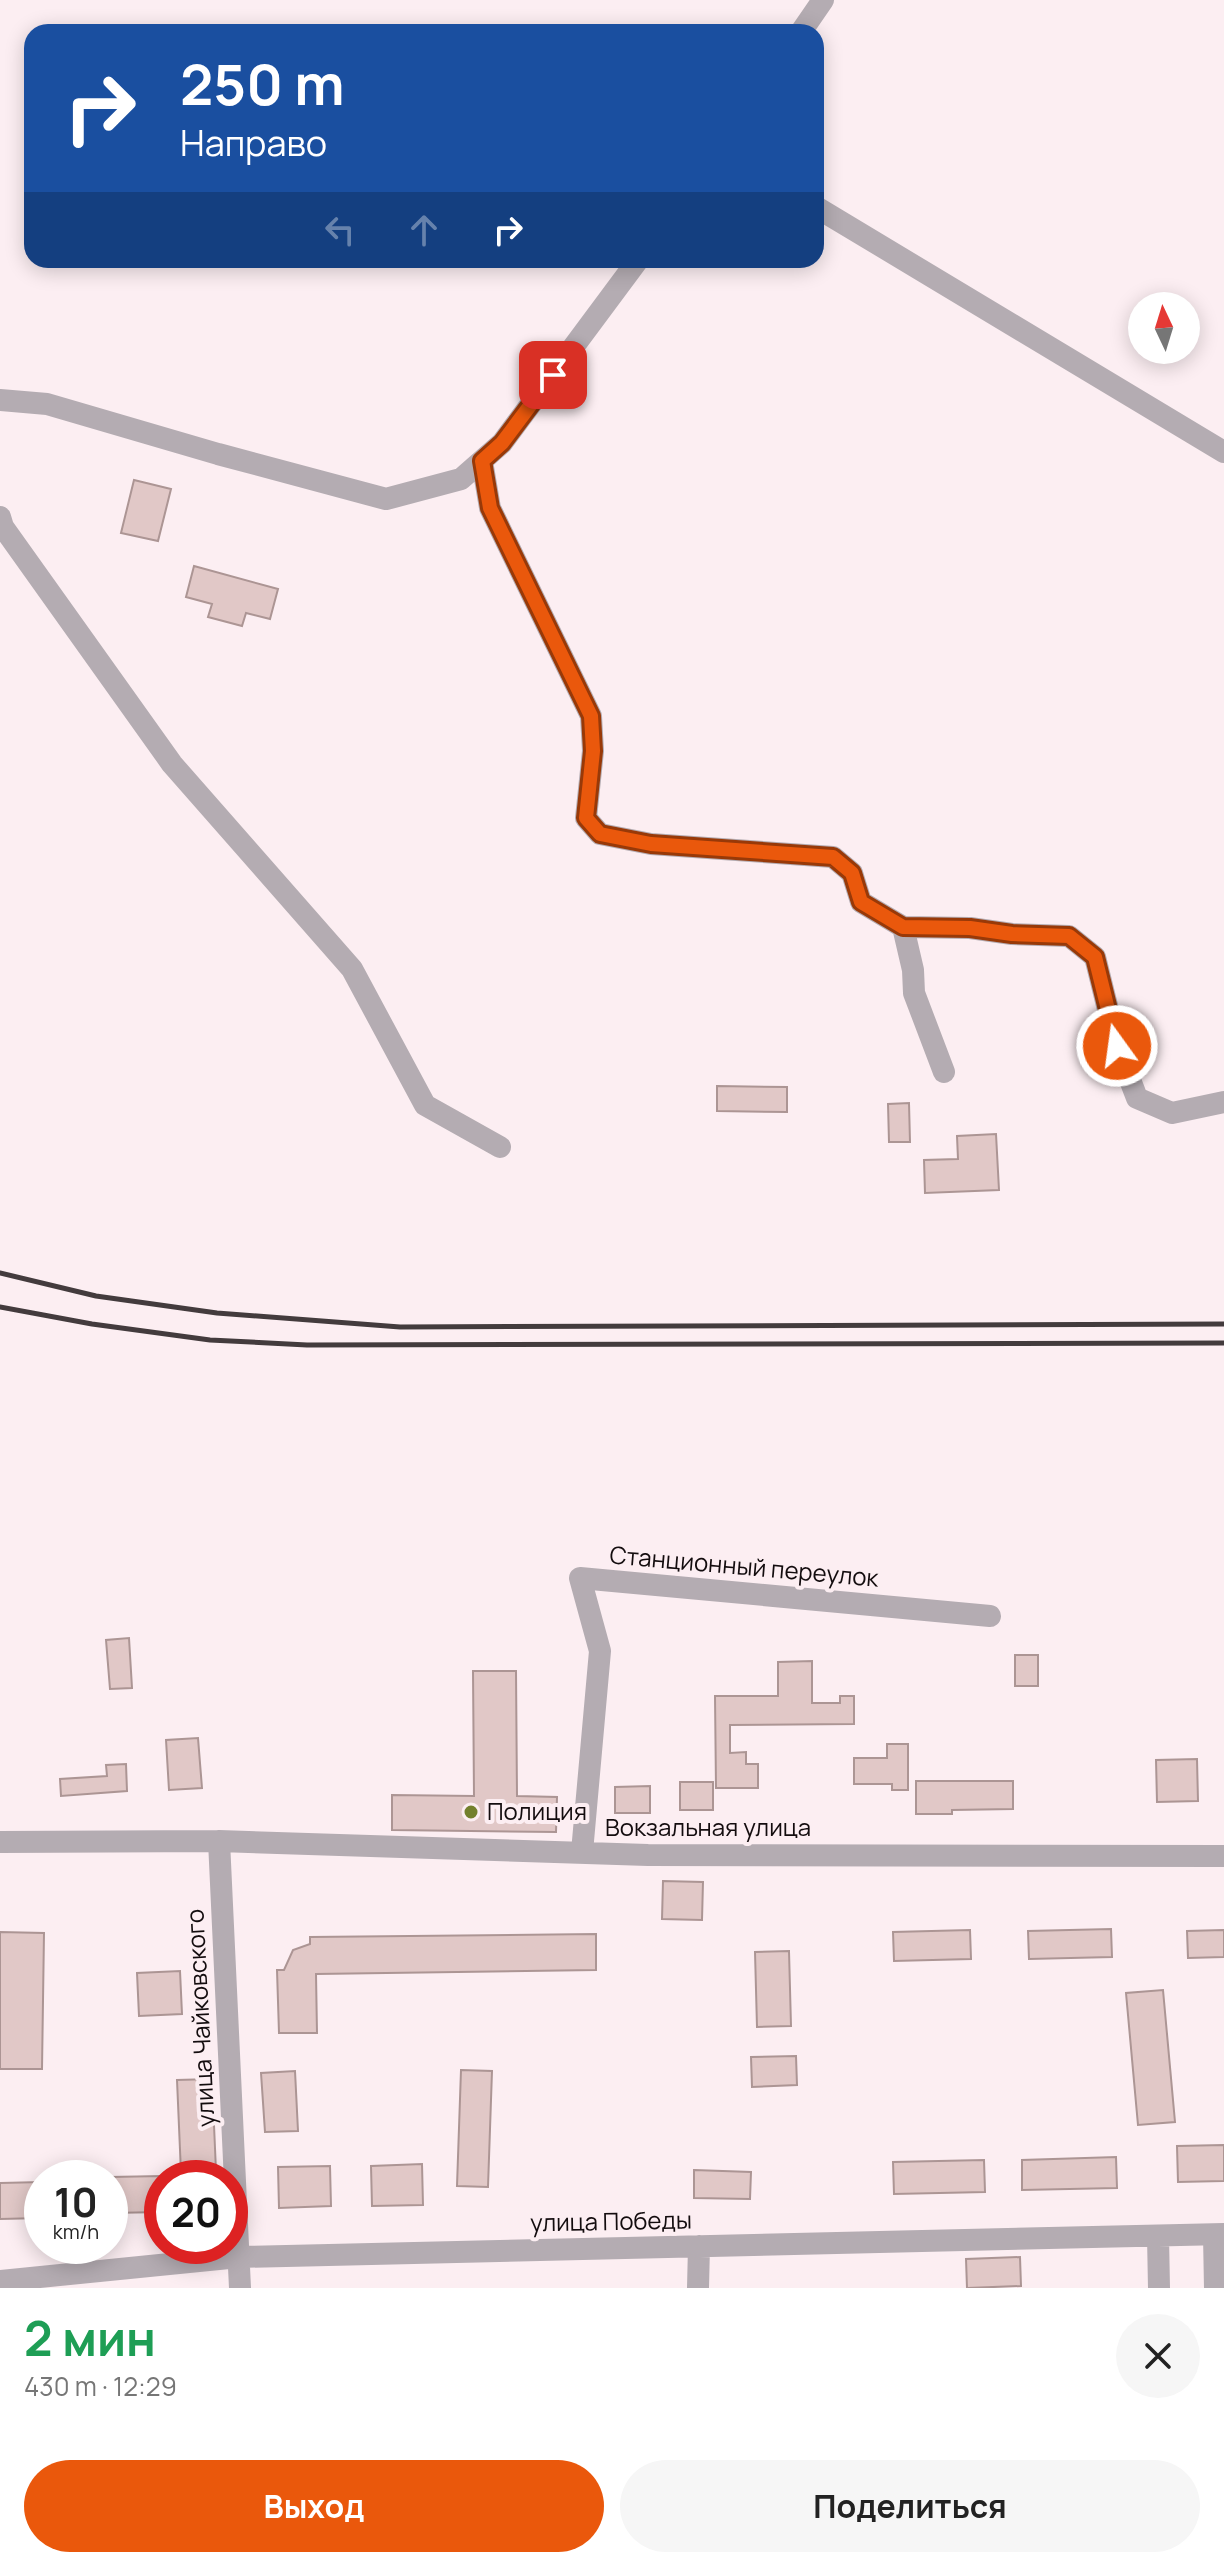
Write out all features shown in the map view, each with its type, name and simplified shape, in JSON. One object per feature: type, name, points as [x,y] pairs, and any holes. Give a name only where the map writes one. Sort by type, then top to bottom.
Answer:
[{"type":"street","points":[[806,24],[823,0]]},
{"type":"street","points":[[824,212],[1224,452]]},
{"type":"street","points":[[0,400],[47,404],[386,499],[461,479],[502,443],[632,268]]},
{"type":"street","points":[[482,461],[490,508],[591,716],[593,751],[586,818],[600,834],[651,844],[833,857],[852,873],[861,902],[903,927],[970,928],[1012,934],[1069,936],[1095,957],[1117,1046],[1137,1098],[1172,1113],[1224,1102]]},
{"type":"street","points":[[0,517],[3,527],[172,764],[352,969],[425,1105],[500,1147]]},
{"type":"street","points":[[903,927],[913,970],[914,993],[944,1072]]},
{"type":"street","name":"Станционный переулок","points":[[582,1852],[600,1651],[580,1578],[990,1616]]},
{"type":"street","name":"Вокзальная улица","points":[[0,1842],[219,1841],[582,1852],[1224,1856]]},
{"type":"street","name":"улица Чайковского","points":[[219,1841],[234,2160]]},
{"type":"street","points":[[1215,2288],[1219,2234]]},
{"type":"street","name":"улица Победы","points":[[248,2257],[1219,2234]]},
{"type":"street","points":[[1158,2236],[1159,2288]]},
{"type":"street","points":[[698,2288],[699,2246]]},
{"type":"street","name":"улица Победы","points":[[0,2281],[169,2264]]},
{"type":"street","name":"улица Чайковского","points":[[239,2264],[240,2288]]},
{"type":"building","points":[[134,480],[171,489],[158,541],[121,533]]},
{"type":"building","points":[[194,566],[278,589],[270,619],[246,613],[242,626],[208,617],[212,604],[186,597]]},
{"type":"building","points":[[717,1086],[787,1087],[787,1112],[717,1111]]},
{"type":"building","points":[[909,1103],[910,1142],[889,1142],[888,1104]]},
{"type":"building","points":[[996,1134],[999,1190],[925,1193],[924,1160],[958,1159],[957,1136]]},
{"type":"building","points":[[129,1638],[132,1688],[110,1689],[106,1640]]},
{"type":"building","points":[[1015,1655],[1038,1655],[1038,1686],[1015,1686]]},
{"type":"building","points":[[812,1661],[812,1703],[840,1703],[840,1696],[854,1696],[854,1724],[730,1725],[730,1753],[746,1752],[746,1764],[758,1764],[758,1788],[716,1788],[715,1696],[778,1696],[778,1662]]},
{"type":"building","points":[[473,1671],[516,1671],[517,1796],[557,1797],[556,1832],[392,1830],[392,1795],[474,1796]]},
{"type":"building","points":[[198,1738],[202,1788],[169,1790],[166,1740]]},
{"type":"building","points":[[887,1744],[908,1744],[908,1790],[892,1790],[892,1784],[854,1784],[854,1758],[887,1758]]},
{"type":"building","points":[[1197,1759],[1198,1801],[1157,1802],[1156,1760]]},
{"type":"building","points":[[126,1764],[127,1791],[61,1796],[60,1779],[107,1776],[106,1765]]},
{"type":"building","points":[[916,1781],[1013,1781],[1013,1809],[916,1814]]},
{"type":"building","points":[[680,1782],[713,1782],[713,1810],[680,1810]]},
{"type":"building","points":[[650,1786],[650,1813],[615,1813],[615,1787]]},
{"type":"building","points":[[663,1881],[703,1882],[702,1920],[662,1919]]},
{"type":"building","points":[[1111,1929],[1112,1957],[1029,1959],[1028,1931]]},
{"type":"building","points":[[970,1930],[971,1959],[894,1961],[893,1932]]},
{"type":"building","points":[[1224,1930],[1224,1957],[1188,1958],[1187,1931]]},
{"type":"building","points":[[0,1932],[44,1933],[42,2069],[0,2069]]},
{"type":"building","points":[[596,1934],[596,1970],[316,1974],[317,2033],[279,2033],[277,1970],[284,1970],[293,1950],[310,1944],[310,1937]]},
{"type":"building","points":[[789,1951],[791,2026],[757,2027],[755,1952]]},
{"type":"building","points":[[180,1971],[182,2014],[139,2016],[137,1973]]},
{"type":"building","points":[[1163,1990],[1175,2122],[1138,2125],[1126,1993]]},
{"type":"building","points":[[796,2056],[797,2085],[752,2087],[751,2057]]},
{"type":"building","points":[[461,2070],[492,2071],[488,2187],[457,2186]]},
{"type":"building","points":[[295,2071],[298,2131],[265,2132],[261,2073]]},
{"type":"building","points":[[212,2079],[216,2160],[180,2160],[177,2080]]},
{"type":"building","points":[[1224,2145],[1224,2181],[1178,2182],[1177,2146]]},
{"type":"building","points":[[1116,2157],[1117,2188],[1022,2190],[1022,2160]]},
{"type":"building","points":[[984,2160],[985,2192],[894,2194],[893,2162]]},
{"type":"building","points":[[422,2164],[423,2205],[372,2206],[371,2166]]},
{"type":"building","points":[[330,2166],[331,2206],[279,2208],[278,2167]]},
{"type":"building","points":[[694,2170],[751,2172],[750,2199],[694,2198]]},
{"type":"building","points":[[144,2176],[144,2212],[128,2213],[128,2177]]},
{"type":"building","points":[[24,2182],[24,2218],[0,2219],[0,2183]]},
{"type":"building","points":[[1020,2257],[1021,2286],[967,2288],[966,2259]]},
{"type":"railway","points":[[0,1273],[96,1296],[217,1313],[400,1327],[1224,1324]]},
{"type":"railway","points":[[0,1307],[92,1324],[210,1340],[307,1345],[1224,1343]]},
{"type":"place","name":"Полиция","points":[[471,1812]]},
{"type":"route","points":[[553,375],[502,443],[482,461],[490,508],[591,716],[593,751],[586,818],[600,834],[651,844],[833,857],[852,873],[861,902],[903,927],[970,928],[1012,934],[1069,936],[1095,957],[1117,1046]]}]
